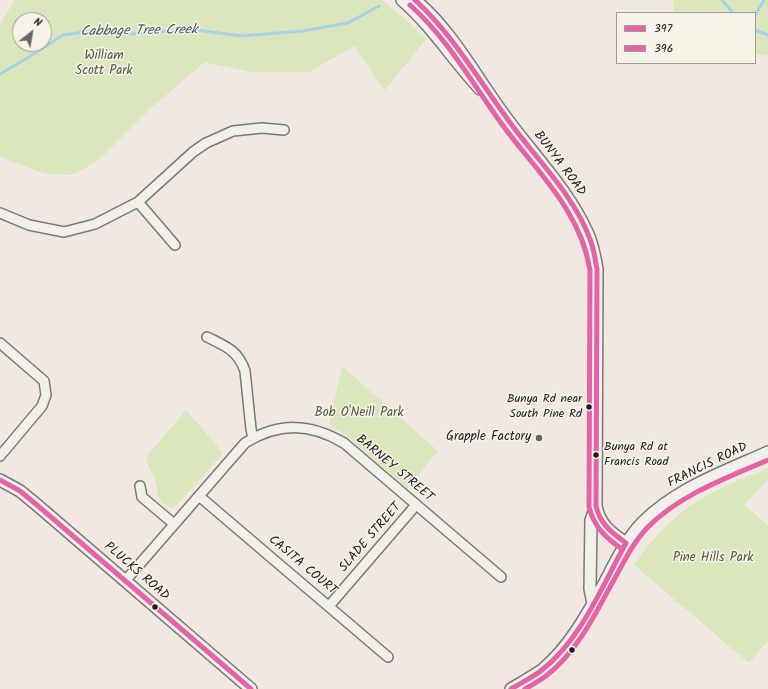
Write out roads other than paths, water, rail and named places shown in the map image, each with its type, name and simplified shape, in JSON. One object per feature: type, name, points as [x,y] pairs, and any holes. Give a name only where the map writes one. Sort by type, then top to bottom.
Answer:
[{"type":"street","name":"BUNYA ROAD","points":[[402,0],[426,22],[466,74],[497,106]]},
{"type":"street","name":"BUNYA ROAD","points":[[415,0],[432,16],[471,66],[497,106],[569,198],[589,235],[597,269],[596,506],[602,523],[611,533],[626,543]]},
{"type":"street","points":[[0,213],[29,225],[64,232],[95,224],[138,202],[193,152],[206,143],[233,131],[262,128],[284,130]]},
{"type":"street","points":[[138,202],[175,245]]},
{"type":"street","points":[[206,337],[227,347],[236,354],[242,362],[245,371],[253,438]]},
{"type":"street","points":[[0,343],[44,381],[46,395],[42,406],[0,456]]},
{"type":"street","name":"BARNEY STREET","points":[[125,581],[245,443],[267,431],[282,427],[298,427],[315,430],[329,434],[344,443],[501,578]]},
{"type":"street","name":"FRANCIS ROAD","points":[[511,689],[542,670],[575,633],[626,543],[642,524],[662,505],[684,491],[768,452]]},
{"type":"street","name":"PLUCKS ROAD","points":[[0,480],[20,491],[251,689]]},
{"type":"street","points":[[140,486],[142,497],[174,524]]},
{"type":"street","name":"CASITA COURT","points":[[199,496],[388,657]]},
{"type":"street","name":"SLADE STREET","points":[[329,606],[416,504]]},
{"type":"street","name":"BUNYA ROAD","points":[[593,603],[590,589],[591,520],[596,506]]},
{"type":"waterway","name":"Cabbage Tree Creek","points":[[722,0],[732,12]]},
{"type":"waterway","points":[[756,13],[764,0]]},
{"type":"waterway","name":"Cabbage Tree Creek","points":[[0,74],[63,35],[93,31],[121,35],[189,29],[242,36],[302,31],[348,23],[379,6]]},
{"type":"waterway","name":"Cabbage Tree Creek","points":[[756,30],[768,35]]},
{"type":"place","name":"Bunya Rd near South Pine Rd","points":[[589,407]]},
{"type":"place","name":"Grapple Factory","points":[[539,438]]},
{"type":"place","name":"Bunya Rd at Francis Road","points":[[596,455]]},
{"type":"park label","name":"William Scott Park","points":[[104,64]]},
{"type":"park label","name":"Bob O'Neill Park","points":[[359,414]]},
{"type":"park label","name":"Pine Hills Park","points":[[713,559]]}]
